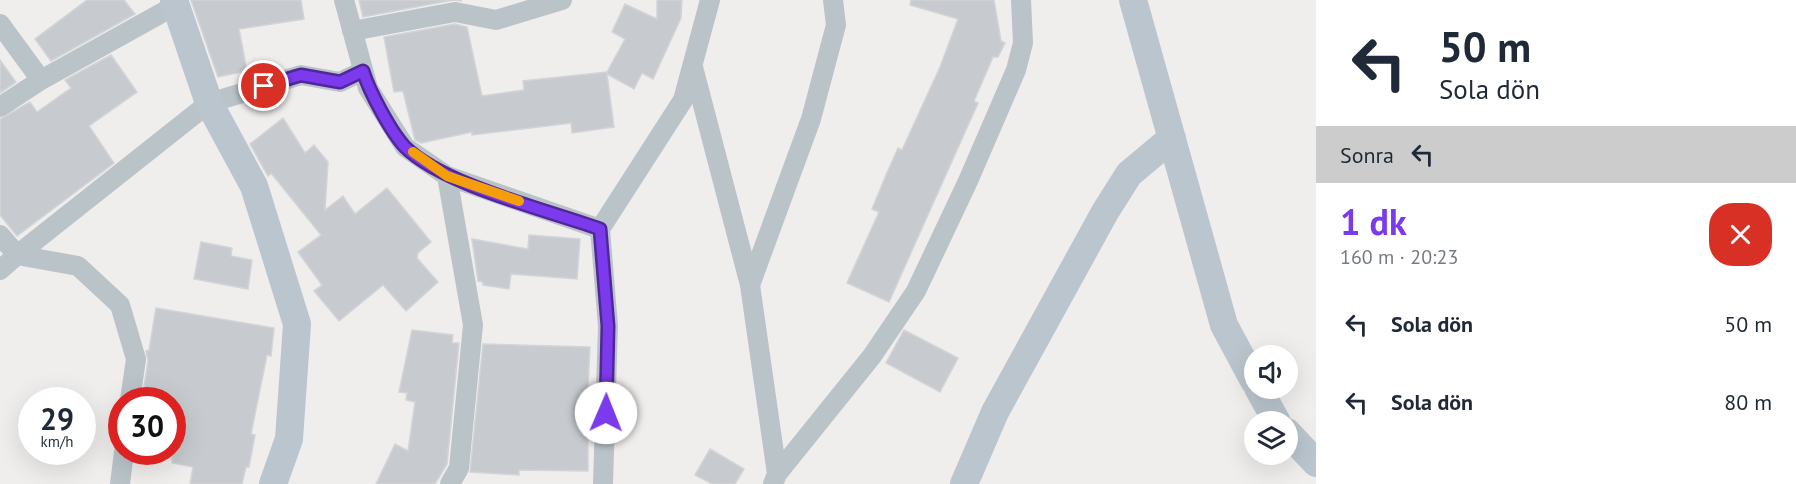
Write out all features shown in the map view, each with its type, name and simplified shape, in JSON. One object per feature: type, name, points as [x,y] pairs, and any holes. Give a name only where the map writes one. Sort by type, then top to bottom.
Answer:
[{"type":"street","points":[[344,0],[368,88],[405,147],[447,176],[600,229]]},
{"type":"street","points":[[352,31],[455,12],[496,20],[562,0]]},
{"type":"street","points":[[603,484],[608,326],[600,229],[683,100],[710,0]]},
{"type":"street","points":[[750,285],[811,119],[836,25],[833,0]]},
{"type":"street","points":[[775,479],[872,356],[916,291],[968,182],[1016,70],[1023,43],[1021,0]]},
{"type":"street","points":[[1133,0],[1224,325],[1244,362]]},
{"type":"street","points":[[0,106],[175,2],[209,103],[254,186],[297,324],[289,439],[273,484]]},
{"type":"street","points":[[0,24],[41,80]]},
{"type":"street","points":[[693,66],[750,285],[775,479]]},
{"type":"street","points":[[0,270],[209,103],[301,75],[340,82],[363,71]]},
{"type":"street","points":[[964,484],[995,412],[1105,212],[1130,174],[1172,138]]},
{"type":"street","points":[[447,176],[473,325],[459,468],[453,484]]},
{"type":"street","points":[[0,235],[17,255],[78,266],[120,305],[136,359],[132,387]]},
{"type":"street","points":[[1298,444],[1316,463]]},
{"type":"street","points":[[120,484],[122,465]]},
{"type":"building","points":[[87,0],[124,0],[135,14],[51,61],[35,39]]},
{"type":"building","points":[[191,0],[301,0],[304,19],[239,29],[247,71],[218,77]]},
{"type":"building","points":[[359,0],[453,0],[363,17]]},
{"type":"building","points":[[657,0],[682,0],[681,18],[653,79],[642,73],[634,89],[607,74],[614,127],[572,133],[571,123],[472,135],[472,132],[421,143],[415,140],[403,91],[394,92],[384,37],[455,24],[467,27],[482,96],[524,90],[523,81],[607,72],[625,39],[612,32],[625,4],[657,19]]},
{"type":"building","points":[[911,0],[994,0],[1001,41],[1005,43],[998,57],[993,57],[974,101],[978,103],[889,302],[847,283],[879,212],[872,209],[886,175],[898,148],[902,150],[940,67],[958,19],[910,5]]},
{"type":"building","points":[[111,55],[137,92],[89,126],[114,163],[17,236],[0,215],[0,119],[30,102],[37,112],[71,88],[65,80]]},
{"type":"building","points":[[0,60],[16,82],[0,93]]},
{"type":"building","points":[[283,118],[305,153],[314,145],[328,162],[325,210],[343,196],[355,214],[387,188],[431,242],[418,253],[417,258],[438,282],[406,311],[383,285],[339,321],[314,291],[322,285],[298,252],[321,235],[271,173],[268,176],[250,144]]},
{"type":"building","points":[[529,235],[580,239],[577,279],[511,274],[509,289],[483,285],[483,282],[478,281],[472,239],[528,249]]},
{"type":"building","points":[[201,242],[232,248],[231,256],[252,260],[248,289],[194,279]]},
{"type":"building","points":[[156,308],[274,328],[271,356],[267,355],[251,434],[255,435],[249,467],[246,467],[242,484],[190,484],[193,467],[182,465],[186,465],[186,387],[144,387],[148,361],[146,351],[149,350]]},
{"type":"building","points":[[412,330],[453,335],[452,343],[459,343],[447,464],[435,484],[376,484],[395,444],[408,451],[415,402],[406,400],[407,393],[399,392]]},
{"type":"building","points":[[904,330],[958,358],[940,392],[886,363]]},
{"type":"building","points":[[483,344],[590,347],[588,386],[593,387],[591,413],[588,412],[588,471],[519,470],[519,475],[470,472]]},
{"type":"building","points":[[710,449],[744,469],[735,484],[712,484],[695,475]]},
{"type":"slow traffic","points":[[413,152],[447,176],[519,201]]},
{"type":"route","points":[[264,86],[301,75],[340,82],[363,71],[368,88],[405,147],[447,176],[600,229],[608,326],[606,413]]}]
